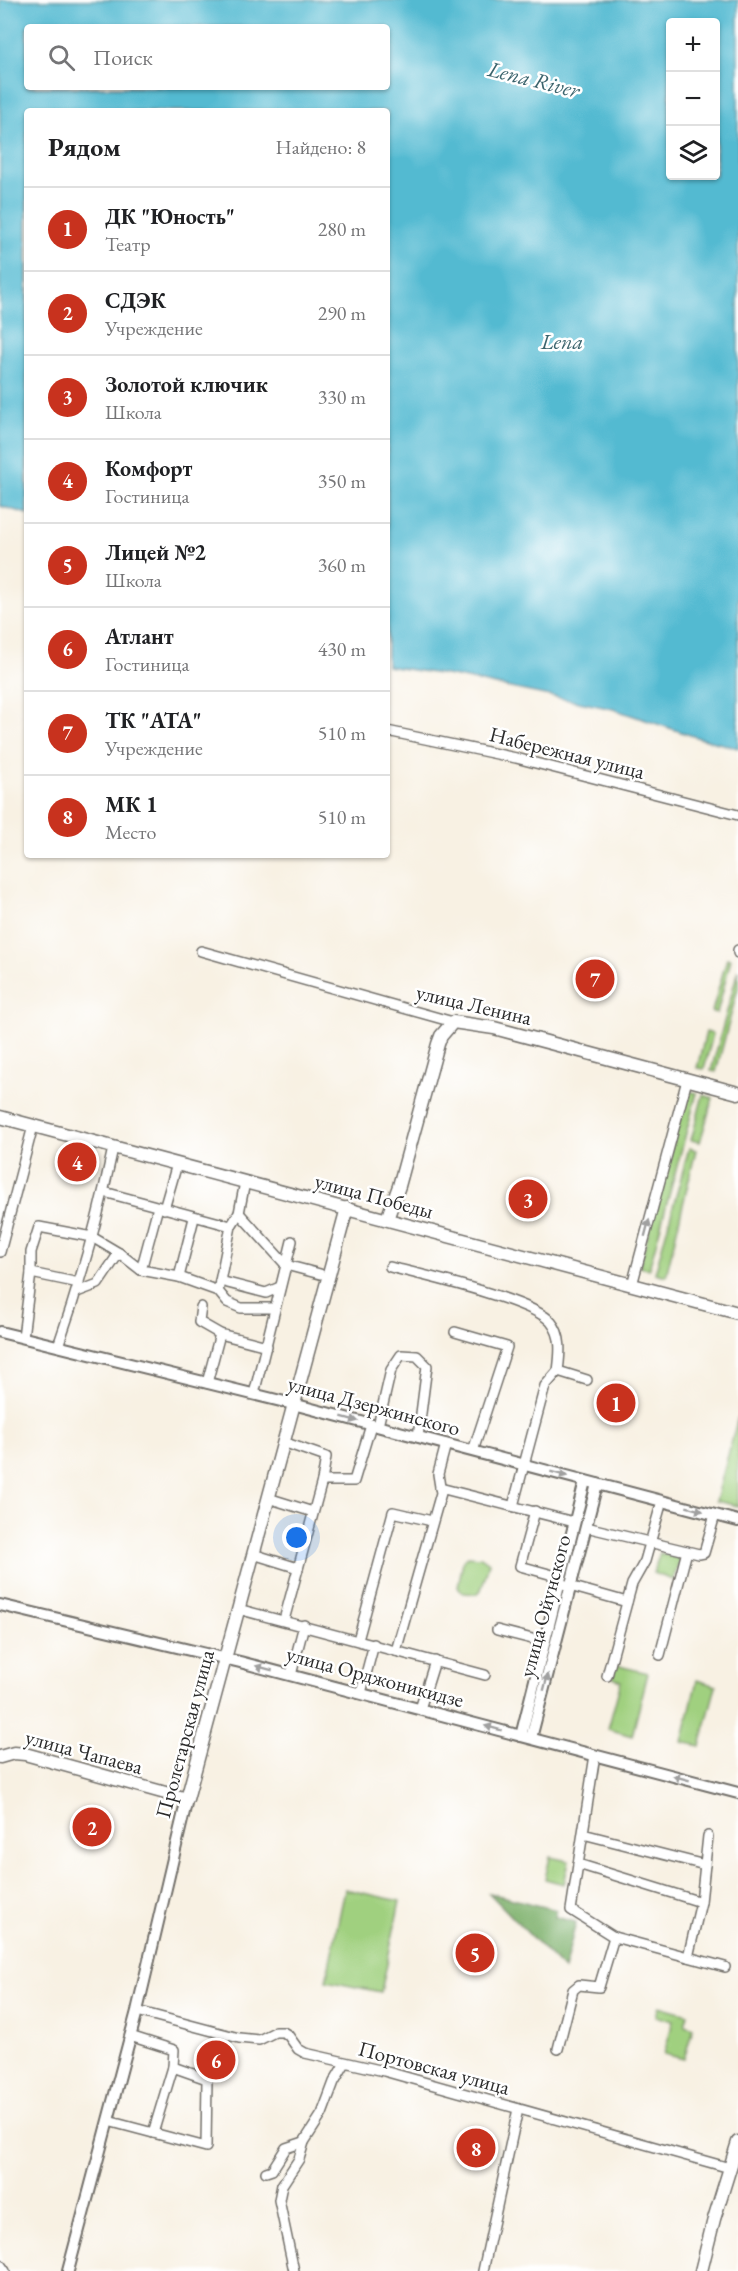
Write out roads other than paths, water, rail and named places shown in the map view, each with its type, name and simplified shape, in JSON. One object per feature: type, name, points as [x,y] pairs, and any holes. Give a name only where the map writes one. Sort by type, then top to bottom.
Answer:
[{"type":"main road","name":"улица Ленина","points":[[453,1022],[494,1028],[738,1093]]},
{"type":"main road","points":[[387,1219],[399,1186],[438,1044],[441,1036],[453,1022]]},
{"type":"main road","name":"улица Победы","points":[[0,1117],[738,1313]]},
{"type":"main road","name":"Пролетарская улица","points":[[187,1799],[347,1208]]},
{"type":"main road","name":"улица Чапаева","points":[[3,1756],[25,1754],[187,1799]]},
{"type":"main road","points":[[701,2271],[714,2219],[738,2145]]},
{"type":"street","name":"Набережная улица","points":[[390,732],[516,758],[738,814]]},
{"type":"street","name":"улица Ленина","points":[[201,951],[453,1022]]},
{"type":"street","points":[[632,1285],[687,1080]]},
{"type":"street","points":[[0,1252],[33,1126]]},
{"type":"street","points":[[58,1346],[78,1288],[104,1192],[113,1148]]},
{"type":"street","points":[[141,1270],[177,1164]]},
{"type":"street","points":[[245,1182],[239,1214],[231,1226],[219,1286],[227,1302],[241,1308],[275,1308]]},
{"type":"street","points":[[104,1192],[194,1218],[231,1226]]},
{"type":"street","points":[[239,1214],[286,1265],[320,1274]]},
{"type":"street","points":[[179,1277],[194,1218]]},
{"type":"street","points":[[23,1337],[31,1273],[31,1252],[39,1227],[92,1237],[119,1253],[141,1270],[266,1293],[280,1287]]},
{"type":"street","points":[[254,1394],[292,1240]]},
{"type":"street","points":[[31,1273],[78,1288],[98,1284],[119,1253]]},
{"type":"street","points":[[390,1267],[477,1290],[539,1312],[552,1322],[558,1335],[561,1352],[558,1371],[545,1386],[513,1506]]},
{"type":"street","points":[[201,1306],[198,1322],[220,1334],[267,1346]]},
{"type":"street","name":"улица Дзержинского","points":[[0,1332],[254,1394],[738,1521]]},
{"type":"street","points":[[454,1332],[507,1347],[473,1451]]},
{"type":"street","points":[[207,1383],[220,1334]]},
{"type":"street","points":[[322,1481],[354,1481],[391,1370],[402,1354],[417,1356],[427,1366],[418,1437]]},
{"type":"street","points":[[558,1371],[587,1380]]},
{"type":"street","points":[[283,1442],[326,1457],[322,1481],[284,1620]]},
{"type":"street","points":[[396,1651],[441,1493],[438,1474],[446,1444]]},
{"type":"street","name":"улица Ойунского","points":[[526,1737],[544,1642],[585,1480]]},
{"type":"street","name":"улица Ойунского","points":[[526,1737],[571,1586],[597,1484]]},
{"type":"street","points":[[440,1488],[574,1522]]},
{"type":"street","points":[[268,1498],[313,1512]]},
{"type":"street","points":[[607,1676],[632,1584],[645,1561],[662,1501]]},
{"type":"street","points":[[535,1511],[520,1566],[571,1586],[627,1602]]},
{"type":"street","points":[[358,1640],[393,1512],[432,1521]]},
{"type":"street","points":[[586,1527],[699,1554],[704,1553],[715,1515]]},
{"type":"street","points":[[660,1655],[687,1551]]},
{"type":"street","points":[[253,1554],[297,1568]]},
{"type":"street","name":"улица Орджоникидзе","points":[[0,1605],[291,1675],[738,1793]]},
{"type":"street","points":[[238,1609],[485,1675]]},
{"type":"street","points":[[291,1675],[304,1626]]},
{"type":"street","points":[[497,1629],[544,1642]]},
{"type":"street","points":[[361,1694],[374,1644]]},
{"type":"street","points":[[420,1709],[435,1661]]},
{"type":"street","points":[[596,1755],[571,1910],[614,1937],[725,1967]]},
{"type":"street","name":"Пролетарская улица","points":[[68,2271],[137,2011],[187,1799]]},
{"type":"street","points":[[583,1834],[705,1865]]},
{"type":"street","points":[[688,1957],[701,1902],[708,1836]]},
{"type":"street","points":[[578,1864],[701,1902]]},
{"type":"street","points":[[558,2049],[573,1990],[579,1985],[599,1987],[614,1937]]},
{"type":"street","name":"Портовская улица","points":[[137,2011],[239,2038],[260,2040],[275,2032],[283,2032],[305,2054],[384,2071],[730,2168]]},
{"type":"street","points":[[130,2036],[174,2050],[173,2067],[153,2133]]},
{"type":"street","points":[[294,2271],[279,2200],[282,2185],[299,2159],[304,2142],[322,2114],[334,2082],[345,2063]]},
{"type":"street","points":[[108,2121],[206,2147],[207,2079],[173,2067]]},
{"type":"street","points":[[483,2271],[518,2109]]},
{"type":"street","points":[[266,2172],[272,2170],[286,2148],[304,2142]]},
{"type":"street","points":[[0,2264],[4,2271]]},
{"type":"water","name":"Lena","points":[[0,0],[738,0],[738,748],[699,738],[613,709],[452,676],[390,666],[390,108],[24,108],[24,513],[0,506]]},
{"type":"place","name":"ТК \"АТА\"","points":[[595,979]]},
{"type":"place","name":"Комфорт","points":[[77,1162]]},
{"type":"place","name":"Золотой ключик","points":[[528,1199]]},
{"type":"place","name":"ДК \"Юность\"","points":[[616,1403]]},
{"type":"place","name":"СДЭК","points":[[92,1827]]},
{"type":"place","name":"Лицей №2","points":[[475,1953]]},
{"type":"place","name":"Атлант","points":[[216,2060]]},
{"type":"place","name":"МК 1","points":[[476,2148]]},
{"type":"water label","name":"Lena River","points":[[534,79]]}]
